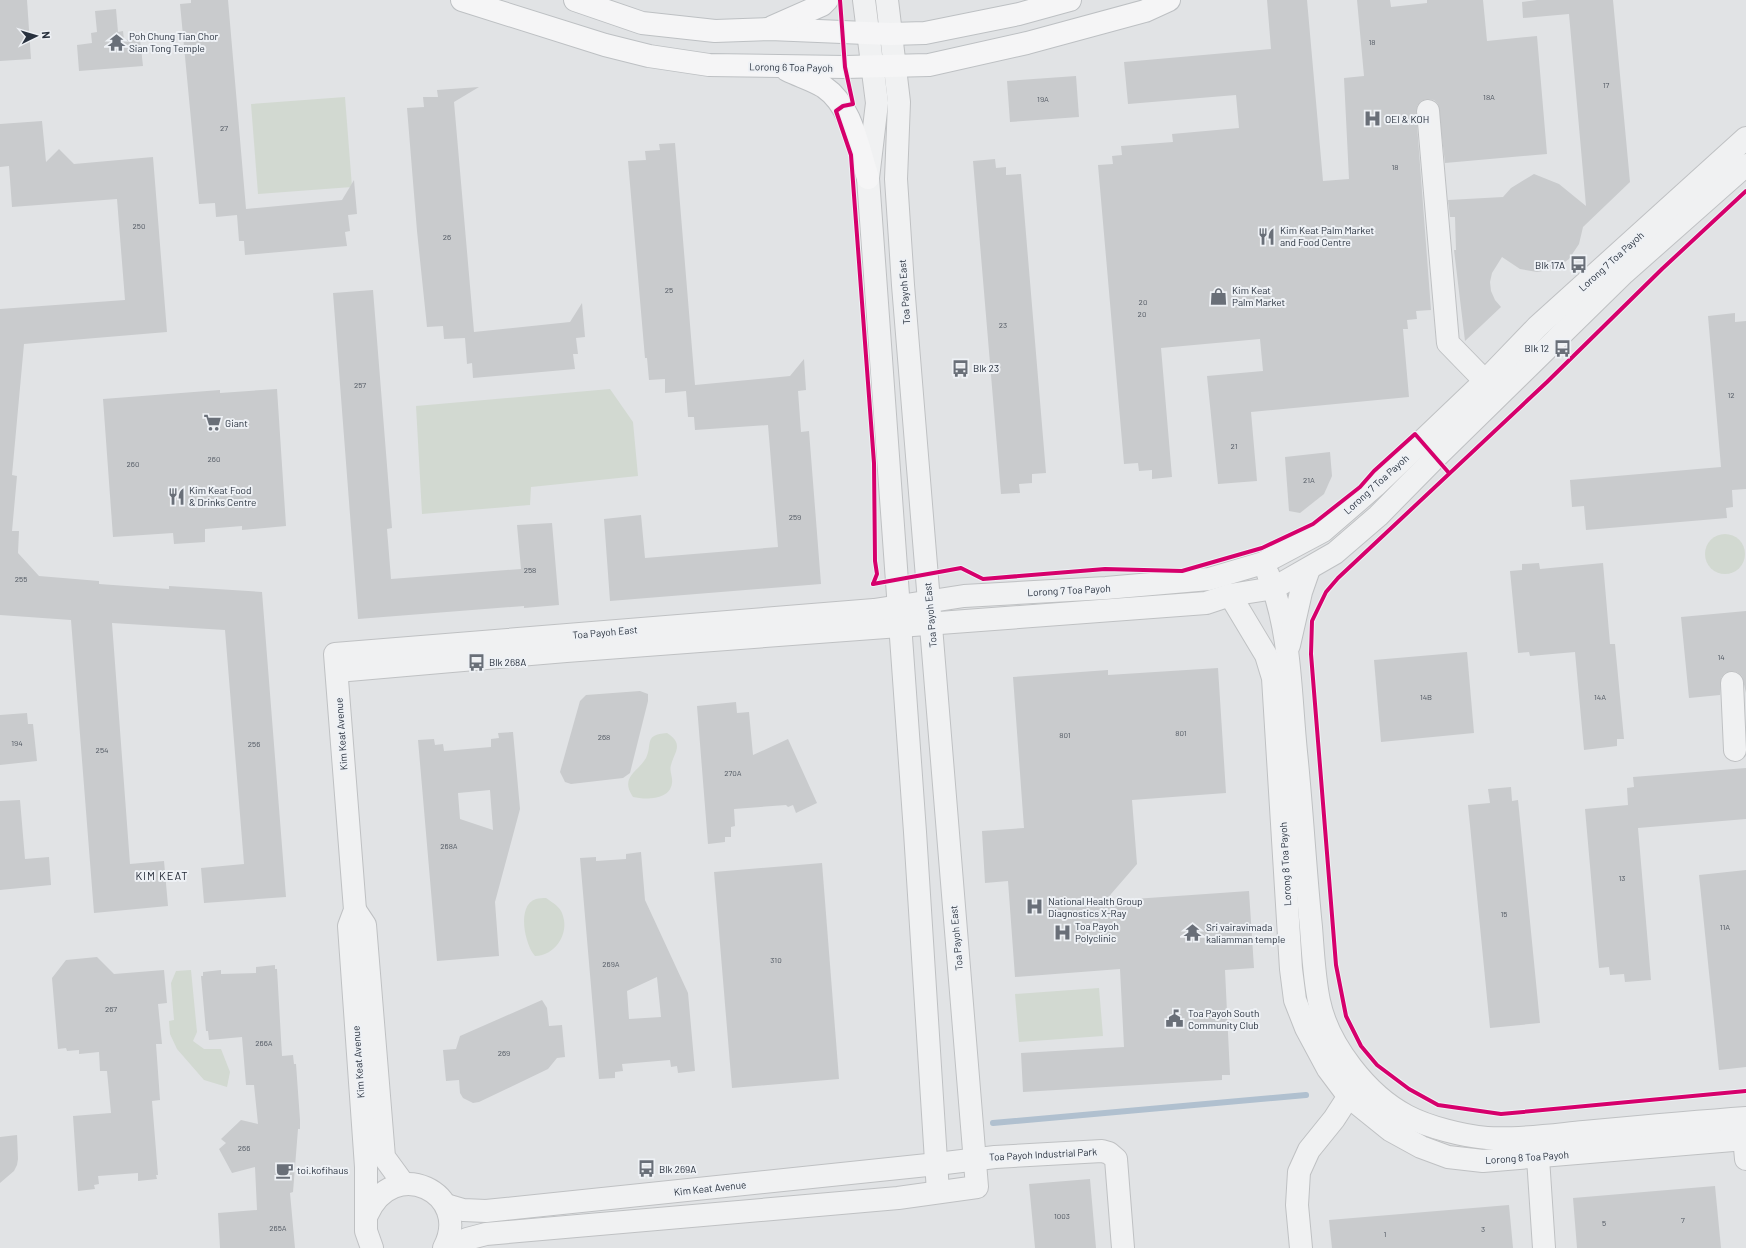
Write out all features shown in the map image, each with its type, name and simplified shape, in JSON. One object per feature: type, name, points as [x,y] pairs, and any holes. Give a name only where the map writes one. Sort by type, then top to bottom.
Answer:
[{"type":"main road","name":"Lorong 6 Toa Payoh","points":[[462,0],[605,45],[649,56],[709,65],[780,67],[872,67],[930,65],[1027,43],[1145,11],[1169,0]]},
{"type":"main road","points":[[575,0],[642,24],[715,30],[770,29],[868,34],[925,33],[1019,14],[1070,0]]},
{"type":"main road","points":[[770,29],[822,5],[827,0]]},
{"type":"main road","points":[[780,67],[824,87],[843,106],[868,178]]},
{"type":"street","points":[[450,1248],[467,1239],[486,1234],[898,1198],[938,1192],[900,616],[868,178],[877,103],[864,0]]},
{"type":"street","name":"Toa Payoh East","points":[[887,0],[899,102],[896,179],[977,1187],[938,1192]]},
{"type":"street","points":[[1428,111],[1448,343],[1485,381]]},
{"type":"street","name":"Lorong 7 Toa Payoh","points":[[900,616],[929,601],[964,596],[1106,588],[1208,579],[1263,563],[1324,531],[1375,486],[1485,381],[1537,327],[1746,138]]},
{"type":"street","name":"Lorong 7 Toa Payoh","points":[[900,616],[931,624],[1206,603],[1230,595],[1274,588],[1310,569],[1335,553],[1378,516],[1436,457],[1624,273],[1746,165]]},
{"type":"street","name":"Lorong 8 Toa Payoh","points":[[1263,563],[1274,588],[1287,654],[1304,827],[1306,876],[1319,1001],[1326,1025],[1342,1055],[1361,1078],[1388,1104],[1407,1116],[1441,1128],[1486,1138],[1537,1146],[1745,1134]]},
{"type":"street","points":[[1287,654],[1301,592],[1310,569]]},
{"type":"street","name":"Lorong 8 Toa Payoh","points":[[1230,595],[1266,655],[1273,678],[1290,969],[1295,1000],[1306,1028],[1328,1069],[1349,1097],[1390,1130],[1421,1147],[1448,1157],[1483,1161],[1537,1146]]},
{"type":"street","name":"Toa Payoh East","points":[[336,663],[502,649],[874,610],[900,616]]},
{"type":"street","name":"Kim Keat Avenue","points":[[336,663],[355,910],[349,926],[366,1167],[366,1231],[372,1248]]},
{"type":"street","points":[[1732,683],[1734,750]]},
{"type":"street","name":"Kim Keat Avenue","points":[[355,910],[365,925],[384,1158],[403,1183]]},
{"type":"street","points":[[1301,1248],[1297,1205],[1299,1172],[1309,1150],[1349,1097],[1361,1078]]},
{"type":"street","points":[[1537,1146],[1544,1248]]},
{"type":"street","name":"Toa Payoh Industrial Park","points":[[974,1159],[1102,1151],[1109,1153],[1116,1160],[1124,1248]]},
{"type":"street","name":"Kim Keat Avenue","points":[[446,1205],[463,1210],[486,1211],[974,1159]]},
{"type":"street","points":[[367,1215],[372,1203],[381,1193],[391,1187],[403,1183],[420,1184],[435,1192],[446,1205],[451,1221],[450,1238],[444,1248]]},
{"type":"shaded area","points":[[345,97],[352,187],[258,194],[251,104]]},
{"type":"shaded area","points":[[610,389],[633,422],[638,476],[531,487],[530,505],[422,514],[416,406]]},
{"type":"shaded area","points":[[1721,534],[1729,534],[1736,537],[1742,543],[1745,554],[1742,565],[1736,571],[1729,574],[1721,574],[1714,571],[1708,565],[1705,558],[1705,550],[1708,543],[1714,537]]},
{"type":"shaded area","points":[[667,733],[677,744],[671,767],[672,783],[670,789],[667,793],[657,798],[633,797],[629,790],[629,779],[646,758],[652,738],[659,734]]},
{"type":"shaded area","points":[[546,898],[560,910],[563,916],[564,930],[559,943],[554,948],[542,955],[535,956],[528,943],[524,926],[524,917],[526,909],[530,903],[536,899]]},
{"type":"shaded area","points":[[191,970],[197,1032],[193,1041],[204,1049],[221,1049],[230,1072],[227,1087],[204,1080],[177,1049],[170,1034],[169,1021],[174,1020],[171,983],[176,971]]},
{"type":"shaded area","points":[[1099,988],[1103,1036],[1019,1042],[1015,994]]},
{"type":"building","points":[[0,0],[27,0],[31,59],[0,61]]},
{"type":"building","points":[[191,0],[228,0],[246,209],[342,200],[354,180],[357,214],[348,215],[350,231],[345,232],[347,246],[245,255],[244,241],[239,241],[237,215],[216,217],[215,203],[199,204],[180,4],[191,3]]},
{"type":"building","points":[[1267,0],[1307,0],[1323,181],[1349,179],[1344,78],[1364,76],[1357,0],[1390,0],[1391,7],[1427,3],[1427,0],[1483,0],[1487,41],[1537,36],[1547,154],[1445,163],[1438,104],[1434,100],[1427,99],[1421,101],[1417,106],[1416,112],[1431,310],[1416,311],[1417,319],[1407,320],[1408,329],[1403,329],[1409,397],[1251,412],[1257,481],[1218,484],[1207,376],[1263,371],[1260,339],[1161,348],[1172,477],[1152,479],[1152,470],[1139,471],[1138,463],[1124,464],[1098,165],[1113,164],[1112,156],[1122,155],[1121,146],[1173,142],[1172,134],[1239,128],[1236,95],[1128,104],[1124,62],[1271,49]]},
{"type":"building","points":[[1537,0],[1613,0],[1630,182],[1583,227],[1579,244],[1569,259],[1555,269],[1537,272],[1520,269],[1502,257],[1492,273],[1490,282],[1491,291],[1495,300],[1501,307],[1465,341],[1454,250],[1456,250],[1455,217],[1450,217],[1448,200],[1503,197],[1511,188],[1534,174],[1559,184],[1586,206],[1569,14],[1523,18],[1522,2]]},
{"type":"building","name":"Poh Chung Tian Chor Sian Tong Temple","points":[[116,9],[118,32],[123,31],[124,40],[140,39],[143,66],[79,71],[77,45],[92,43],[91,33],[97,32],[95,11]]},
{"type":"building","points":[[1076,76],[1079,117],[1010,122],[1007,81]]},
{"type":"building","points":[[479,87],[454,102],[474,332],[570,322],[582,303],[585,337],[576,338],[578,354],[573,354],[575,369],[473,378],[472,363],[467,364],[465,338],[444,339],[443,326],[427,327],[417,231],[407,108],[424,107],[423,97],[438,97],[437,90]]},
{"type":"building","points":[[42,121],[46,162],[59,149],[74,164],[153,157],[167,332],[24,344],[12,475],[17,476],[12,531],[19,531],[18,553],[39,576],[99,581],[99,584],[169,589],[169,586],[262,592],[286,897],[204,903],[201,868],[244,864],[225,630],[112,623],[130,864],[164,861],[168,906],[94,913],[71,620],[0,615],[0,309],[125,300],[117,199],[12,207],[9,166],[0,167],[0,124]]},
{"type":"building","points":[[675,143],[695,385],[790,376],[804,359],[806,390],[798,391],[801,432],[809,431],[821,584],[610,601],[604,519],[641,515],[645,558],[778,547],[768,425],[695,430],[694,417],[688,417],[686,391],[665,393],[665,379],[649,380],[647,358],[645,358],[628,161],[646,160],[645,151],[660,150],[659,144]]},
{"type":"building","points":[[995,159],[996,168],[1006,167],[1006,175],[1021,174],[1046,473],[1032,474],[1032,483],[1019,484],[1020,493],[1001,494],[973,161]]},
{"type":"building","points":[[373,290],[392,528],[387,529],[391,579],[521,569],[517,525],[552,523],[559,605],[524,608],[524,606],[358,619],[333,293]]},
{"type":"building","points":[[1735,313],[1735,322],[1746,321],[1746,489],[1732,490],[1733,507],[1726,508],[1727,518],[1586,530],[1584,506],[1572,507],[1570,480],[1721,467],[1708,316]]},
{"type":"building","points":[[277,389],[286,526],[242,530],[242,526],[205,529],[205,542],[174,544],[173,533],[113,537],[103,399],[220,390],[220,393]]},
{"type":"building","points":[[1330,452],[1332,476],[1324,494],[1300,513],[1289,511],[1285,457]]},
{"type":"building","points":[[1539,563],[1540,569],[1603,563],[1610,644],[1615,644],[1624,739],[1617,739],[1617,746],[1584,750],[1575,652],[1530,656],[1529,652],[1518,653],[1510,571],[1522,570],[1522,564]]},
{"type":"building","points":[[1746,611],[1746,693],[1742,676],[1737,672],[1731,671],[1725,673],[1721,678],[1720,695],[1689,698],[1681,617]]},
{"type":"building","points":[[1467,652],[1474,733],[1381,742],[1374,660]]},
{"type":"building","points":[[1218,668],[1226,793],[1132,800],[1137,864],[1105,901],[1249,891],[1254,968],[1225,970],[1230,1075],[1222,1075],[1222,1080],[1023,1092],[1021,1053],[1124,1047],[1120,969],[1015,977],[1008,881],[985,883],[982,831],[1024,828],[1013,677],[1108,670],[1108,675]]},
{"type":"building","points":[[640,691],[648,694],[648,701],[630,773],[623,778],[571,784],[565,782],[560,772],[580,701],[586,695]]},
{"type":"building","points":[[736,702],[737,713],[749,712],[753,755],[788,739],[817,803],[796,813],[793,805],[788,807],[786,805],[734,809],[735,826],[731,827],[731,837],[725,837],[725,842],[708,844],[697,706]]},
{"type":"building","points":[[27,713],[28,724],[33,724],[37,761],[0,765],[0,715]]},
{"type":"building","points":[[513,732],[520,809],[495,902],[499,956],[437,961],[418,740],[434,739],[435,745],[443,744],[444,751],[491,747],[491,739],[499,738],[498,733]],"holes":[[[490,790],[493,830],[460,819],[458,793]]]},
{"type":"building","points":[[1746,768],[1746,819],[1638,828],[1651,980],[1625,982],[1624,974],[1610,975],[1609,967],[1599,968],[1585,809],[1628,805],[1627,788],[1634,787],[1633,777]]},
{"type":"building","points":[[1511,787],[1512,801],[1518,800],[1540,1023],[1490,1028],[1468,805],[1490,803],[1488,789]]},
{"type":"building","points":[[20,800],[25,859],[49,857],[51,885],[0,890],[0,801]]},
{"type":"building","points":[[641,852],[645,900],[688,993],[695,1071],[678,1073],[677,1066],[671,1067],[670,1060],[622,1064],[623,1071],[615,1072],[615,1078],[599,1079],[580,858],[596,857],[596,861],[626,859],[626,854]],"holes":[[[657,977],[661,1017],[629,1019],[627,991]]]},
{"type":"building","points":[[822,863],[839,1079],[732,1088],[714,872]]},
{"type":"building","points":[[1746,870],[1746,1067],[1719,1070],[1699,875]]},
{"type":"building","points":[[97,957],[114,974],[164,970],[167,1003],[158,1004],[162,1044],[156,1044],[160,1100],[152,1101],[158,1175],[156,1175],[157,1179],[138,1181],[138,1173],[98,1176],[99,1184],[94,1185],[95,1189],[78,1191],[73,1116],[111,1113],[107,1071],[100,1071],[99,1052],[79,1054],[79,1050],[67,1051],[66,1048],[58,1049],[52,978],[66,960]]},
{"type":"building","points":[[275,965],[275,969],[277,969],[282,1056],[293,1055],[294,1064],[296,1064],[300,1120],[293,1192],[290,1193],[295,1248],[220,1248],[218,1213],[257,1210],[255,1167],[232,1173],[219,1149],[226,1143],[221,1139],[241,1120],[258,1124],[254,1085],[246,1085],[242,1037],[209,1040],[208,1031],[206,1031],[201,976],[203,976],[203,972],[221,970],[221,974],[256,973],[256,967]]},
{"type":"building","points":[[542,1000],[547,1008],[549,1026],[562,1025],[565,1057],[557,1058],[548,1069],[479,1102],[473,1103],[463,1098],[460,1093],[459,1080],[446,1081],[443,1050],[456,1049],[460,1036]]},
{"type":"building","points":[[17,1135],[17,1165],[14,1171],[0,1183],[0,1137]]},
{"type":"building","points":[[1090,1179],[1096,1248],[1035,1248],[1029,1184]]},
{"type":"building","points":[[1715,1186],[1721,1248],[1577,1248],[1573,1198]]},
{"type":"building","points":[[1509,1205],[1513,1248],[1332,1248],[1329,1220]]},
{"type":"waterway","points":[[993,1123],[1306,1095]]},
{"type":"cycle path","points":[[840,0],[845,67],[853,104],[843,106],[836,111],[851,155],[874,463],[875,561],[877,574],[873,584]]},
{"type":"cycle path","points":[[1746,191],[1662,269],[1547,382],[1338,578],[1326,592],[1312,621],[1311,654],[1336,965],[1346,1016],[1361,1046],[1377,1065],[1409,1089],[1438,1105],[1501,1114],[1746,1091]]},
{"type":"cycle path","points":[[873,584],[961,568],[983,579],[1105,569],[1182,571],[1262,548],[1313,524],[1360,487],[1374,471],[1415,434],[1449,473]]},
{"type":"place","name":"Poh Chung Tian Chor Sian Tong Temple","points":[[116,42]]},
{"type":"place","name":"OEI & KOH","points":[[1372,119]]},
{"type":"place","name":"Kim Keat Palm Market and Food Centre","points":[[1267,236]]},
{"type":"place","name":"Blk 17A","points":[[1578,265]]},
{"type":"place","name":"Kim Keat Palm Market","points":[[1219,296]]},
{"type":"place","name":"Blk 12","points":[[1562,348]]},
{"type":"place","name":"Blk 23","points":[[960,368]]},
{"type":"place","name":"Giant","points":[[212,423]]},
{"type":"place","name":"Kim Keat Food & Drinks Centre","points":[[176,496]]},
{"type":"place","name":"Blk 268A","points":[[476,662]]},
{"type":"place","name":"National Health Group Diagnostics X-Ray","points":[[1035,907]]},
{"type":"place","name":"Toa Payoh Polyclinic","points":[[1062,932]]},
{"type":"place","name":"Sri vairavimada kaliamman temple","points":[[1193,933]]},
{"type":"place","name":"Toa Payoh South Community Club","points":[[1175,1019]]},
{"type":"place","name":"Blk 269A","points":[[646,1169]]},
{"type":"place","name":"toi.kofihaus","points":[[284,1170]]},
{"type":"district","name":"KIM KEAT","points":[[162,875]]}]
